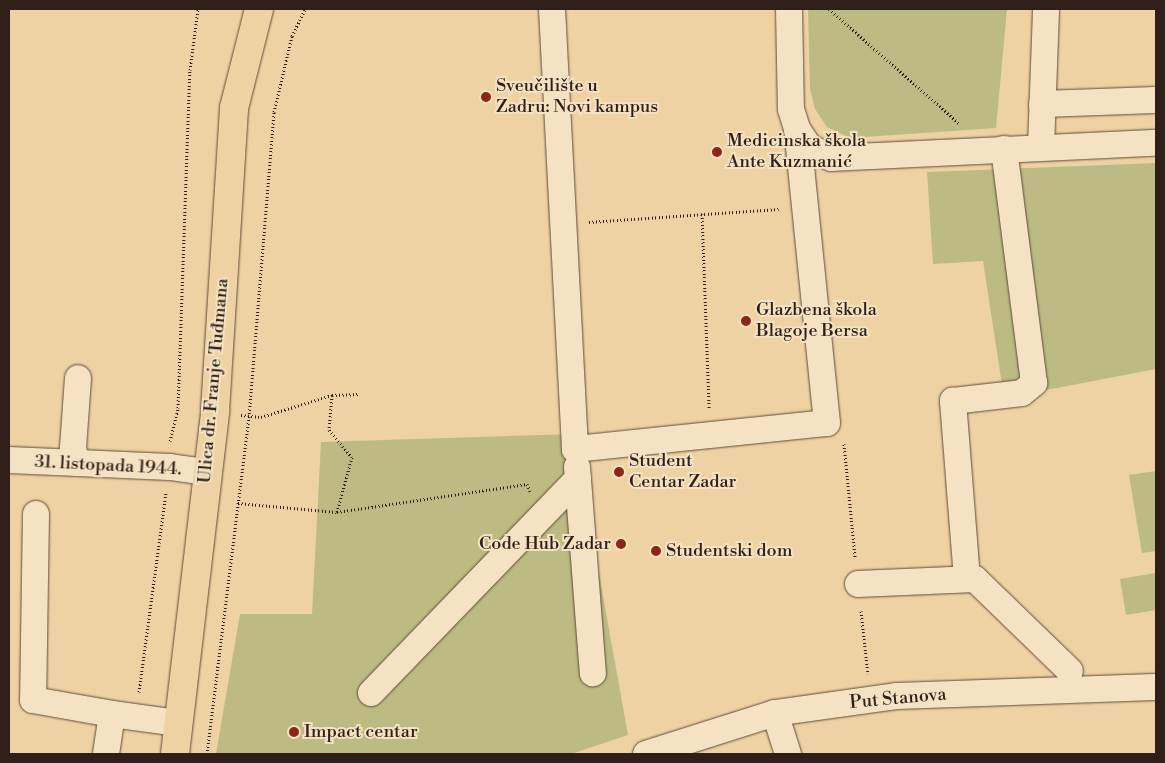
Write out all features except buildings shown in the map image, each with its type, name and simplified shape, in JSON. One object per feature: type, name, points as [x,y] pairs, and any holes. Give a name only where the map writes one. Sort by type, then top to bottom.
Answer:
[{"type":"main road","name":"Ulica dr. Franje Tuđmana","points":[[175,754],[215,410],[234,108],[259,9]]},
{"type":"street","points":[[552,9],[575,449],[593,673]]},
{"type":"street","points":[[575,449],[827,423],[797,129],[791,109],[789,9]]},
{"type":"street","points":[[1041,147],[1046,9]]},
{"type":"street","points":[[1042,104],[1156,100]]},
{"type":"street","points":[[797,129],[809,148],[832,158],[1156,143]]},
{"type":"street","points":[[967,579],[953,401],[1022,393],[1034,383],[996,149]]},
{"type":"street","points":[[77,463],[73,448],[78,378]]},
{"type":"street","name":"31. listopada 1944.","points":[[9,460],[208,472]]},
{"type":"street","points":[[371,693],[578,478]]},
{"type":"street","points":[[36,514],[33,700],[178,723]]},
{"type":"street","points":[[858,584],[975,579],[1070,672]]},
{"type":"street","name":"Put Stanova","points":[[646,754],[775,713],[896,696],[1156,687]]},
{"type":"street","points":[[775,713],[788,754]]},
{"type":"street","points":[[106,754],[112,714]]},
{"type":"path","points":[[170,438],[178,408],[190,70],[198,9]]},
{"type":"path","points":[[207,754],[249,417],[274,112],[292,36],[305,9]]},
{"type":"path","points":[[829,9],[996,149]]},
{"type":"path","points":[[563,224],[805,207]]},
{"type":"path","points":[[702,214],[710,435]]},
{"type":"path","points":[[249,417],[261,417],[332,395],[360,394]]},
{"type":"path","points":[[332,395],[329,430],[352,457],[337,512]]},
{"type":"path","points":[[238,503],[337,512],[527,484],[541,516]]},
{"type":"path","points":[[138,700],[165,499]]},
{"type":"shaded area","points":[[808,9],[1007,9],[996,128],[850,138],[827,127],[815,109],[810,89]]},
{"type":"shaded area","points":[[1156,163],[1156,369],[1004,398],[983,261],[933,264],[927,172]]},
{"type":"shaded area","points":[[574,434],[628,735],[571,754],[216,754],[240,614],[312,614],[321,442]]},
{"type":"shaded area","points":[[1156,471],[1156,551],[1142,553],[1129,475]]},
{"type":"shaded area","points":[[1156,573],[1156,610],[1126,615],[1120,579]]},
{"type":"place","name":"Sveučilište u Zadru: Novi kampus","points":[[486,97]]},
{"type":"place","name":"Medicinska škola Ante Kuzmanić","points":[[717,152]]},
{"type":"place","name":"Glazbena škola Blagoje Bersa","points":[[746,321]]},
{"type":"place","name":"Student Centar Zadar","points":[[619,472]]},
{"type":"place","name":"Code Hub Zadar","points":[[621,544]]},
{"type":"place","name":"Studentski dom","points":[[656,551]]},
{"type":"place","name":"Impact centar","points":[[294,732]]}]
